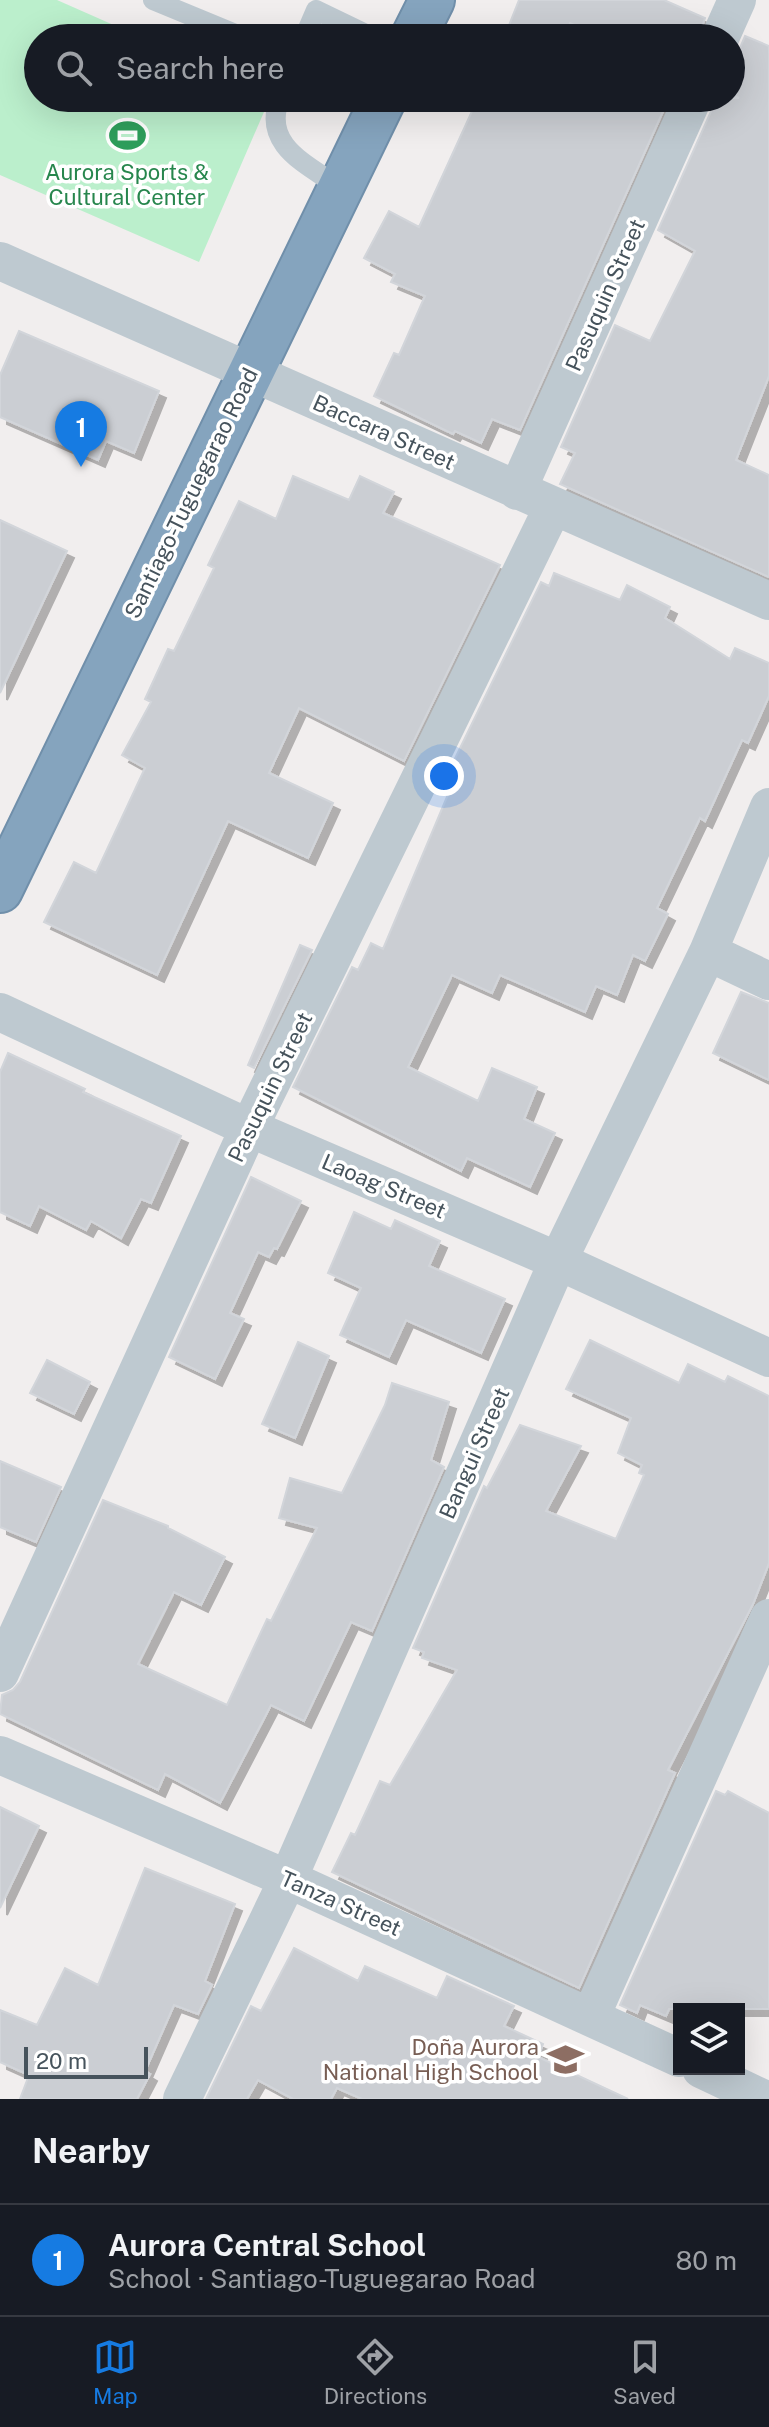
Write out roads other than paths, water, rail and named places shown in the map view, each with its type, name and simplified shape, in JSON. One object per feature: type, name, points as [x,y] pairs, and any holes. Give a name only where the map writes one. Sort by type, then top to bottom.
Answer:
[{"type":"highway","points":[[420,24],[432,0]]},
{"type":"highway","name":"Santiago-Tuguegarao Road","points":[[0,890],[377,112]]},
{"type":"street","points":[[726,24],[737,0]]},
{"type":"street","name":"Pasuquin Street","points":[[517,491],[687,112]]},
{"type":"street","name":"Baccara Street","points":[[0,261],[769,601]]},
{"type":"street","name":"Pasuquin Street","points":[[0,1673],[249,1128],[553,507]]},
{"type":"street","name":"Bangui Street","points":[[182,2099],[288,1879],[558,1261],[708,952],[769,807]]},
{"type":"street","points":[[708,952],[769,981]]},
{"type":"street","name":"Laoag Street","points":[[0,1012],[249,1128],[558,1261],[769,1358]]},
{"type":"street","points":[[591,2016],[769,1618]]},
{"type":"street","name":"Tanza Street","points":[[0,1755],[288,1879],[673,2055]]},
{"type":"street","points":[[714,2075],[764,2099]]},
{"type":"lane","points":[[153,0],[211,24]]},
{"type":"lane","points":[[310,24],[317,5],[350,24]]},
{"type":"lane","points":[[276,112],[276,134],[289,151],[339,187]]},
{"type":"place","name":"Aurora Sports & Cultural Center","points":[[127,136]]},
{"type":"place","name":"Aurora Central School","points":[[81,467]]},
{"type":"place","name":"Doña Aurora National High School","points":[[565,2060]]}]
